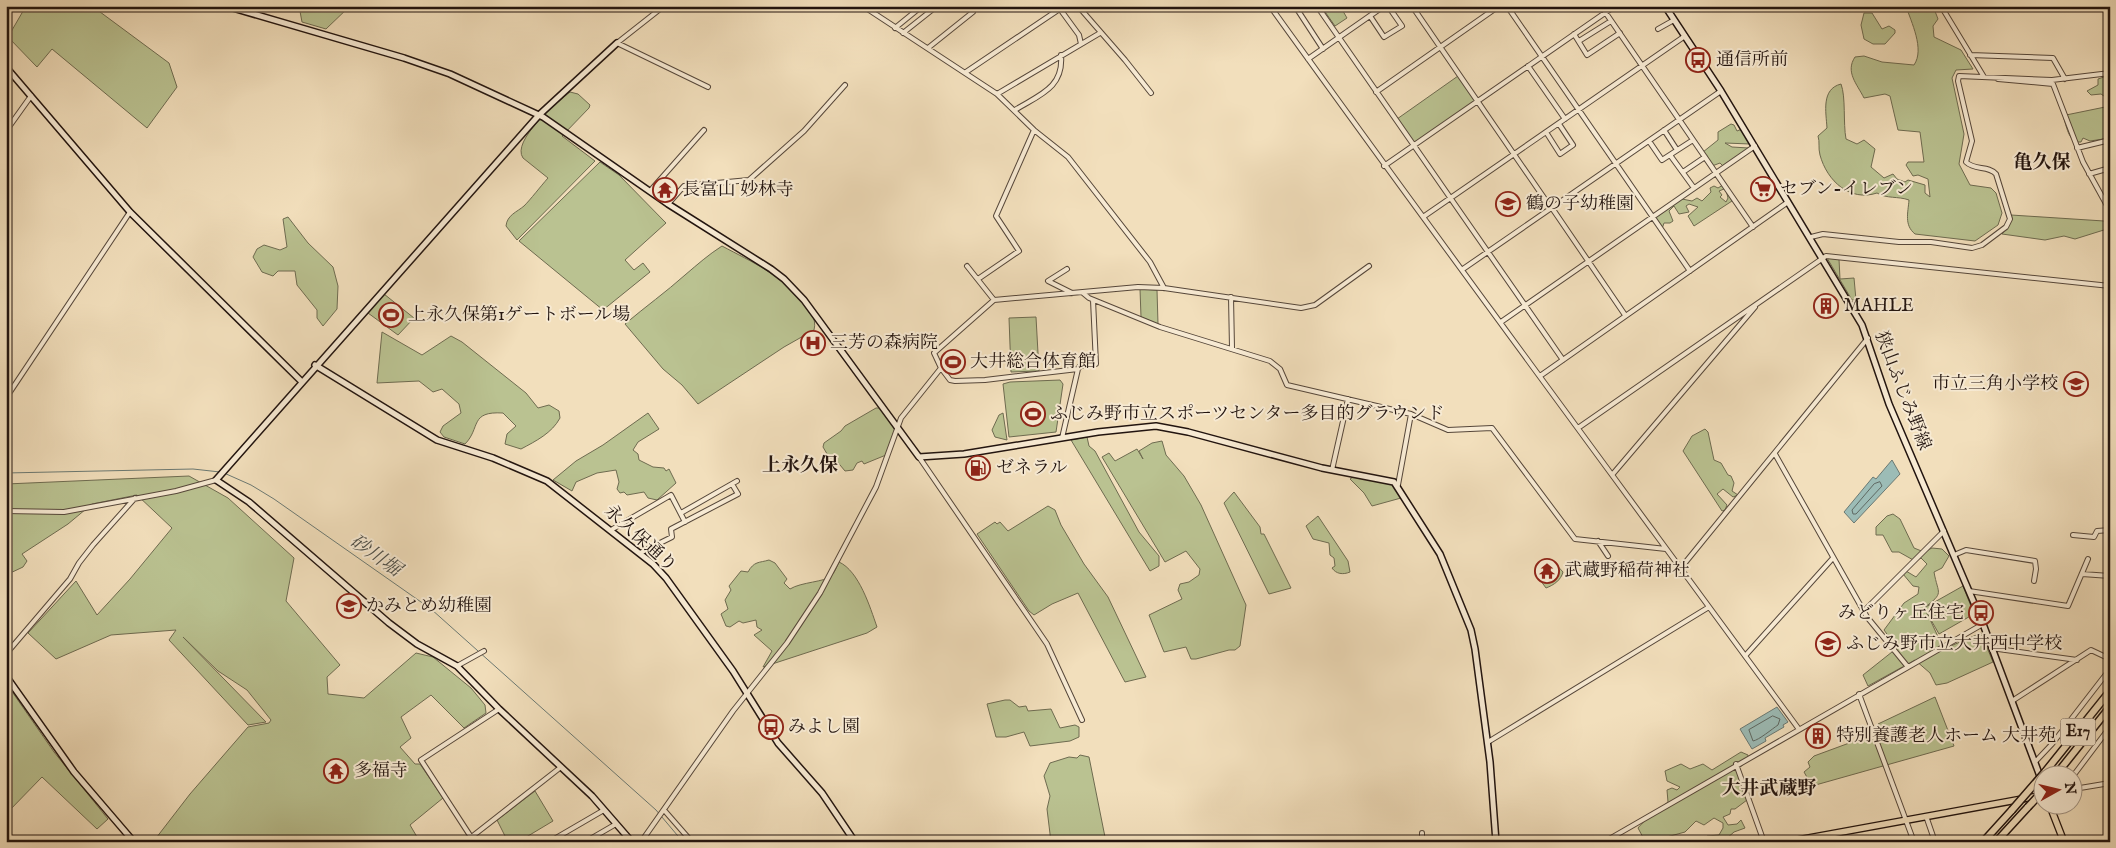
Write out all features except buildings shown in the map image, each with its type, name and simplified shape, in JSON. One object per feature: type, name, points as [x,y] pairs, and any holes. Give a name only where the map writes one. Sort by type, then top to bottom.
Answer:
[{"type":"highway","name":"E17","points":[[1983,842],[2045,772],[2110,691]]},
{"type":"highway","name":"E17","points":[[2064,766],[2110,707]]},
{"type":"highway","points":[[1996,842],[2034,800]]},
{"type":"main road","points":[[1787,842],[2034,797]]},
{"type":"main road","points":[[2054,816],[2064,842]]},
{"type":"street","points":[[226,6],[404,58],[450,74],[539,116],[668,204],[771,269],[795,289],[919,457],[1047,644],[1082,720]]},
{"type":"street","points":[[6,511],[64,512],[176,491],[217,478],[301,381],[539,116],[617,43],[664,6]]},
{"type":"street","points":[[863,6],[997,94],[1034,130],[1077,167],[1150,262],[1164,288]]},
{"type":"street","points":[[895,28],[922,6]]},
{"type":"street","points":[[903,33],[937,6]]},
{"type":"street","points":[[1078,6],[1125,60],[1150,93]]},
{"type":"street","points":[[1270,6],[1384,166],[1463,270],[1798,728]]},
{"type":"street","points":[[1294,6],[1323,48]]},
{"type":"street","points":[[1317,6],[1563,360]]},
{"type":"street","points":[[1308,59],[1384,6]]},
{"type":"street","points":[[1370,16],[1384,37],[1402,26],[1388,6]]},
{"type":"street","points":[[1412,6],[1625,315]]},
{"type":"street","points":[[1376,92],[1499,6]]},
{"type":"street","points":[[1507,6],[1690,271]]},
{"type":"street","points":[[1601,6],[1753,228]]},
{"type":"street","points":[[1384,166],[1614,6]]},
{"type":"street","name":"狭山ふじみ野線","points":[[1665,6],[1721,91],[1811,237],[1850,302],[1868,338],[1889,404],[1983,624],[2036,766]]},
{"type":"street","points":[[1941,6],[1982,76]]},
{"type":"street","points":[[966,72],[1062,8],[1079,35],[1081,44]]},
{"type":"street","points":[[928,48],[973,12]]},
{"type":"street","points":[[1579,42],[1611,20]]},
{"type":"street","points":[[1658,30],[1674,20]]},
{"type":"street","points":[[997,94],[1100,33]]},
{"type":"street","points":[[1574,34],[1587,54],[1620,33]]},
{"type":"street","points":[[1423,217],[1685,36]]},
{"type":"street","points":[[617,43],[708,87]]},
{"type":"street","points":[[1970,55],[2053,58],[2065,79]]},
{"type":"street","points":[[1015,110],[1056,82],[1062,68],[1061,56]]},
{"type":"street","points":[[1528,66],[1565,119]]},
{"type":"street","points":[[6,67],[130,212],[301,381]]},
{"type":"street","points":[[1811,237],[1823,234],[1900,242],[1931,242],[1972,248],[1982,245],[2006,227],[2010,216],[1996,174],[1990,169],[1972,167],[1966,162],[1972,141],[1958,79],[1960,76],[2065,79],[2110,73]]},
{"type":"street","points":[[1982,76],[2053,84],[2077,148],[2110,211]]},
{"type":"street","points":[[668,204],[684,186],[749,180],[804,131],[845,85]]},
{"type":"street","points":[[1463,270],[1721,91]]},
{"type":"street","points":[[6,131],[31,96]]},
{"type":"street","points":[[1546,132],[1560,154],[1573,145],[1559,124]]},
{"type":"street","points":[[650,191],[704,130]]},
{"type":"street","points":[[978,279],[1019,250],[996,216],[1034,130]]},
{"type":"street","points":[[1664,130],[1677,150]]},
{"type":"street","points":[[1648,141],[1662,160],[1693,140]]},
{"type":"street","points":[[2077,148],[2110,140]]},
{"type":"street","points":[[1501,322],[1755,146]]},
{"type":"street","points":[[1670,154],[1694,188]]},
{"type":"street","points":[[1683,172],[1705,157]]},
{"type":"street","points":[[2089,174],[2110,168]]},
{"type":"street","points":[[1540,376],[1788,202]]},
{"type":"street","points":[[6,398],[130,212]]},
{"type":"street","points":[[1578,428],[1823,258],[2110,286]]},
{"type":"street","points":[[967,266],[994,300]]},
{"type":"street","points":[[1093,300],[1096,364],[1080,366],[1078,369],[955,381],[950,380],[941,368],[934,353],[994,300],[1138,287],[1164,288],[1301,308],[1315,305],[1369,266]]},
{"type":"street","points":[[1067,269],[1048,281],[1073,294]]},
{"type":"street","points":[[1083,293],[1093,300],[1160,327],[1232,348],[1277,365],[1287,385],[1411,414],[1448,430],[1492,428],[1574,538],[1666,549]]},
{"type":"street","points":[[1231,297],[1232,348]]},
{"type":"street","points":[[1612,475],[1759,303]]},
{"type":"street","points":[[1680,568],[1868,338]]},
{"type":"street","name":"永久保通り","points":[[315,366],[437,440],[493,458],[547,481],[640,553],[666,578],[746,693],[778,743],[817,787],[855,842]]},
{"type":"street","points":[[641,842],[746,693],[787,643],[834,568],[876,487],[896,428],[906,410],[941,368]]},
{"type":"street","points":[[1062,438],[1078,369]]},
{"type":"street","points":[[1332,470],[1348,399]]},
{"type":"street","points":[[1398,485],[1411,414]]},
{"type":"street","points":[[919,457],[964,454],[1140,427],[1166,427],[1332,470],[1390,481],[1398,485],[1440,554],[1471,630],[1476,649],[1488,742],[1496,842]]},
{"type":"street","points":[[1775,454],[1864,612],[1908,667]]},
{"type":"street","points":[[217,478],[249,502],[341,583],[410,638],[457,666],[604,810],[632,842]]},
{"type":"street","points":[[681,514],[737,481]]},
{"type":"street","points":[[640,553],[672,536],[671,529],[738,494],[732,484]]},
{"type":"street","points":[[611,530],[671,496],[685,522]]},
{"type":"street","points":[[6,654],[70,578],[79,562],[93,545],[135,498]]},
{"type":"street","points":[[2073,535],[2094,537],[2097,531],[2110,530]]},
{"type":"street","points":[[1864,612],[1944,531]]},
{"type":"street","points":[[1598,541],[1608,556]]},
{"type":"street","points":[[1954,555],[1966,550],[2035,562],[2034,581]]},
{"type":"street","points":[[1745,656],[1833,558]]},
{"type":"street","points":[[1969,591],[2068,606],[2088,560]]},
{"type":"street","points":[[2082,574],[2110,576]]},
{"type":"street","points":[[1488,742],[1709,607]]},
{"type":"street","points":[[1604,842],[1798,728],[1983,624]]},
{"type":"street","points":[[1992,648],[2077,660]]},
{"type":"street","points":[[2012,701],[2091,650],[2110,659]]},
{"type":"street","points":[[457,666],[484,652]]},
{"type":"street","points":[[2035,762],[2052,744],[2110,668]]},
{"type":"street","points":[[6,676],[74,772],[134,842]]},
{"type":"street","points":[[1859,694],[1914,842]]},
{"type":"street","points":[[471,837],[421,760],[499,709]]},
{"type":"street","points":[[2081,766],[2110,727]]},
{"type":"street","points":[[1736,764],[1764,842]]},
{"type":"street","points":[[464,842],[561,767]]},
{"type":"street","points":[[2084,787],[2110,783]]},
{"type":"street","points":[[549,842],[604,810]]},
{"type":"street","points":[[664,810],[692,842]]},
{"type":"street","points":[[1926,816],[1935,842]]},
{"type":"street","points":[[585,842],[616,824]]},
{"type":"street","points":[[1422,833],[1422,842]]},
{"type":"street","points":[[2103,842],[2110,835]]},
{"type":"green space","points":[[26,6],[92,6],[169,63],[177,87],[147,128],[52,49],[37,67],[8,37]]},
{"type":"green space","points":[[299,6],[350,6],[326,29],[302,22]]},
{"type":"green space","points":[[1321,6],[1340,6],[1347,18],[1335,26]]},
{"type":"green space","points":[[1906,6],[1933,6],[1938,19],[1933,26],[1934,37],[1961,50],[1973,69],[1956,70],[1952,78],[1964,134],[1959,164],[1970,185],[1991,188],[1996,193],[2002,213],[1998,225],[1975,241],[1915,234],[1908,223],[1909,200],[1877,193],[1858,195],[1849,192],[1834,181],[1823,164],[1820,155],[1818,136],[1827,128],[1826,102],[1830,91],[1841,84],[1843,89],[1846,139],[1857,144],[1864,140],[1875,149],[1871,167],[1884,178],[1893,174],[1897,179],[1905,182],[1908,180],[1925,185],[1925,193],[1930,197],[1928,179],[1918,175],[1913,176],[1906,165],[1908,162],[1924,162],[1920,132],[1898,130],[1890,96],[1885,94],[1864,98],[1855,83],[1851,68],[1855,57],[1864,56],[1882,62],[1914,65],[1917,59],[1918,44]]},
{"type":"green space","points":[[1864,13],[1872,13],[1882,29],[1889,26],[1895,30],[1895,33],[1885,44],[1873,44],[1864,39],[1861,25]]},
{"type":"green space","points":[[1458,76],[1475,101],[1414,143],[1397,119]]},
{"type":"green space","points":[[2107,76],[2110,80],[2110,100],[2101,94],[2091,95],[2087,91],[2098,85],[2098,79]]},
{"type":"green space","points":[[570,92],[578,94],[590,105],[562,136],[595,161],[517,240],[506,226],[508,219],[524,206],[548,178],[523,158],[521,151],[523,142],[537,122]]},
{"type":"green space","points":[[2110,106],[2110,138],[2090,141],[2083,138],[2081,142],[2077,142],[2071,138],[2064,119],[2066,115]]},
{"type":"green space","points":[[1731,124],[1734,125],[1737,131],[1742,129],[1750,144],[1725,143],[1732,147],[1749,148],[1723,166],[1720,163],[1712,166],[1703,152],[1718,140],[1718,132]]},
{"type":"green space","points":[[600,162],[619,175],[666,223],[625,260],[634,270],[643,263],[650,272],[603,310],[519,241]]},
{"type":"green space","points":[[1723,185],[1724,189],[1719,191],[1722,195],[1720,197],[1726,202],[1728,198],[1726,190],[1732,201],[1694,226],[1688,216],[1698,207],[1689,204],[1686,206],[1689,212],[1679,214],[1674,206],[1669,211],[1673,221],[1664,223],[1662,229],[1655,218],[1682,199],[1692,201],[1697,198],[1702,201],[1711,192],[1710,188],[1714,186],[1718,188]]},
{"type":"green space","points":[[2011,215],[2104,221],[2108,226],[2107,229],[2075,239],[2064,236],[2045,240],[2002,234],[2010,223]]},
{"type":"green space","points":[[288,217],[308,243],[333,267],[338,286],[337,309],[323,326],[317,318],[317,310],[297,285],[295,271],[278,271],[273,276],[262,272],[253,257],[257,249],[264,245],[280,250],[287,247],[283,219]]},
{"type":"green space","points":[[722,246],[766,270],[786,285],[810,312],[815,326],[814,330],[784,347],[698,404],[682,385],[663,369],[625,324]]},
{"type":"green space","points":[[1827,258],[1839,259],[1840,279],[1854,278],[1856,300],[1852,300]]},
{"type":"green space","points":[[1140,289],[1157,290],[1158,324],[1141,317]]},
{"type":"green space","name":"上永久保第1ゲートボール場","points":[[384,294],[414,318],[398,335],[368,313]]},
{"type":"green space","points":[[1036,317],[1039,371],[1011,372],[1009,318]]},
{"type":"green space","points":[[382,332],[422,355],[451,336],[462,342],[526,393],[538,408],[549,405],[559,411],[560,418],[538,440],[521,449],[505,444],[507,434],[516,426],[503,413],[492,413],[480,418],[465,444],[444,437],[440,432],[443,426],[461,413],[459,404],[442,389],[433,392],[419,381],[377,383]]},
{"type":"green space","name":"ふじみ野市⽴スポーツセンター多⽬的グラウンド","points":[[1060,380],[1063,384],[1056,432],[1009,437],[1003,384],[1010,382]]},
{"type":"green space","points":[[876,408],[880,408],[895,428],[886,455],[864,464],[862,461],[857,463],[853,470],[845,471],[835,459],[830,459],[823,447],[824,443],[845,426]]},
{"type":"green space","points":[[648,413],[659,429],[638,442],[633,450],[638,454],[639,460],[653,467],[664,468],[666,471],[669,469],[676,483],[657,500],[648,498],[644,492],[627,495],[624,492],[620,493],[617,489],[619,482],[616,470],[597,473],[576,482],[572,491],[553,480],[576,461],[603,445]]},
{"type":"green space","points":[[1003,413],[1007,440],[995,437],[992,430],[999,415]]},
{"type":"green space","points":[[1705,429],[1708,432],[1714,460],[1721,463],[1728,475],[1731,476],[1734,483],[1732,491],[1738,495],[1733,497],[1723,489],[1717,494],[1727,505],[1725,510],[1722,511],[1683,451],[1692,436]]},
{"type":"green space","points":[[1087,437],[1089,446],[1095,451],[1139,532],[1159,556],[1159,566],[1150,571],[1071,440]]},
{"type":"green space","points":[[1162,441],[1166,455],[1184,476],[1201,505],[1246,605],[1240,646],[1235,650],[1196,659],[1191,659],[1186,647],[1164,652],[1149,615],[1182,599],[1178,590],[1180,584],[1189,582],[1199,575],[1200,569],[1186,551],[1165,562],[1102,457],[1109,453],[1115,461],[1137,449],[1143,459],[1139,451],[1152,443]]},
{"type":"green space","points":[[189,476],[228,498],[294,558],[286,601],[340,665],[327,677],[328,694],[364,698],[416,653],[433,657],[471,688],[485,705],[486,713],[464,728],[431,695],[401,717],[411,738],[400,747],[415,764],[420,764],[443,798],[410,825],[420,842],[153,842],[190,794],[248,727],[269,723],[271,720],[247,690],[218,671],[183,637],[266,722],[248,725],[169,640],[176,630],[111,635],[56,659],[28,633],[76,581],[97,615],[172,528],[137,495],[92,504],[68,524],[22,554],[27,561],[23,567],[6,575],[6,484]]},
{"type":"green space","points":[[1353,477],[1391,483],[1401,495],[1401,498],[1372,506],[1364,493],[1350,479]]},
{"type":"green space","points":[[1234,492],[1260,527],[1261,534],[1264,534],[1291,588],[1269,594],[1224,503]]},
{"type":"green space","points":[[1048,506],[1055,510],[1061,525],[1084,564],[1108,597],[1146,677],[1125,682],[1078,593],[1052,604],[1034,615],[1029,611],[977,534],[995,522],[997,524],[1000,522],[1008,531]]},
{"type":"green space","points":[[1893,514],[1900,519],[1914,548],[1924,552],[1932,548],[1942,549],[1949,556],[1942,568],[1934,572],[1938,593],[1935,599],[1924,608],[1963,586],[1974,614],[1939,634],[1927,613],[1941,643],[1946,648],[1981,633],[1993,662],[1947,683],[1936,685],[1930,673],[1915,660],[1868,686],[1863,675],[1897,648],[1884,630],[1904,603],[1918,594],[1919,587],[1913,586],[1903,574],[1906,571],[1916,577],[1927,564],[1921,558],[1915,561],[1899,552],[1892,552],[1883,535],[1876,535],[1876,527],[1887,516]]},
{"type":"green space","points":[[1318,516],[1348,561],[1350,572],[1336,572],[1332,568],[1335,566],[1334,558],[1330,555],[1329,543],[1313,539],[1306,526]]},
{"type":"green space","points":[[769,560],[775,563],[787,579],[784,583],[790,589],[828,578],[834,573],[839,562],[858,581],[877,627],[867,633],[763,667],[772,651],[754,635],[762,630],[757,627],[756,620],[743,623],[739,621],[730,627],[726,626],[721,614],[728,609],[725,600],[731,590],[729,586],[741,571],[748,572],[755,564]]},
{"type":"green space","points":[[1553,561],[1563,572],[1557,582],[1546,588],[1535,573]]},
{"type":"green space","points":[[6,683],[54,752],[108,819],[97,829],[42,777],[6,814]]},
{"type":"green space","points":[[1935,697],[1954,746],[1812,786],[1804,772],[1810,767],[1808,762],[1814,756],[1871,735],[1878,724]]},
{"type":"green space","points":[[1010,700],[1019,707],[1026,706],[1028,711],[1051,709],[1060,728],[1075,725],[1079,727],[1079,737],[1070,741],[1030,746],[1024,732],[1006,737],[996,737],[987,704]]},
{"type":"green space","points":[[1741,752],[1748,755],[1748,760],[1737,770],[1741,787],[1747,800],[1735,809],[1731,809],[1730,814],[1723,817],[1728,825],[1737,824],[1741,820],[1745,828],[1734,832],[1726,839],[1711,841],[1708,840],[1707,836],[1719,835],[1723,828],[1723,823],[1714,818],[1704,825],[1696,821],[1685,832],[1663,838],[1663,842],[1645,841],[1638,828],[1668,802],[1667,790],[1672,788],[1677,790],[1680,787],[1667,781],[1665,771],[1681,764],[1690,769],[1703,764],[1712,770]]},
{"type":"green space","points":[[1080,755],[1089,757],[1106,842],[1051,842],[1047,809],[1050,796],[1044,776],[1050,763],[1069,757],[1077,758]]},
{"type":"green space","points":[[535,791],[553,821],[518,842],[508,842],[497,820]]},
{"type":"water","points":[[1892,460],[1900,474],[1854,523],[1844,512],[1873,477],[1876,479]]},
{"type":"water","points":[[1777,707],[1788,722],[1783,725],[1784,727],[1765,738],[1766,741],[1752,749],[1740,729]]},
{"type":"waterway","name":"砂川堀","points":[[6,473],[193,469],[220,472]]},
{"type":"waterway","name":"砂川堀","points":[[224,473],[251,485],[274,499],[431,609],[656,810],[683,842]]},
{"type":"place","name":"通信所前","points":[[1698,60]]},
{"type":"place","name":"セブン-イレブン","points":[[1763,189]]},
{"type":"place","name":"長富山 妙林寺","points":[[665,190]]},
{"type":"place","name":"鶴の子幼稚園","points":[[1508,204]]},
{"type":"place","name":"MAHLE","points":[[1826,306]]},
{"type":"place","name":"上永久保第1ゲートボール場","points":[[391,315]]},
{"type":"place","name":"三芳の森病院","points":[[813,343]]},
{"type":"place","name":"大井総合体育館","points":[[953,362]]},
{"type":"place","name":"市立三角小学校","points":[[2076,384]]},
{"type":"place","name":"ふじみ野市⽴スポーツセンター多⽬的グラウンド","points":[[1033,414]]},
{"type":"place","name":"ゼネラル","points":[[978,468]]},
{"type":"place","name":"武蔵野稲荷神社","points":[[1547,571]]},
{"type":"place","name":"かみとめ幼稚園","points":[[349,606]]},
{"type":"place","name":"みどりヶ丘住宅","points":[[1981,613]]},
{"type":"place","name":"ふじみ野市立大井西中学校","points":[[1828,644]]},
{"type":"place","name":"みよし園","points":[[771,727]]},
{"type":"place","name":"特別養護老人ホーム 大井苑","points":[[1818,736]]},
{"type":"place","name":"多福寺","points":[[336,771]]},
{"type":"district","name":"亀久保","points":[[2042,163]]},
{"type":"district","name":"上永久保","points":[[800,466]]},
{"type":"district","name":"大井武蔵野","points":[[1769,789]]}]
